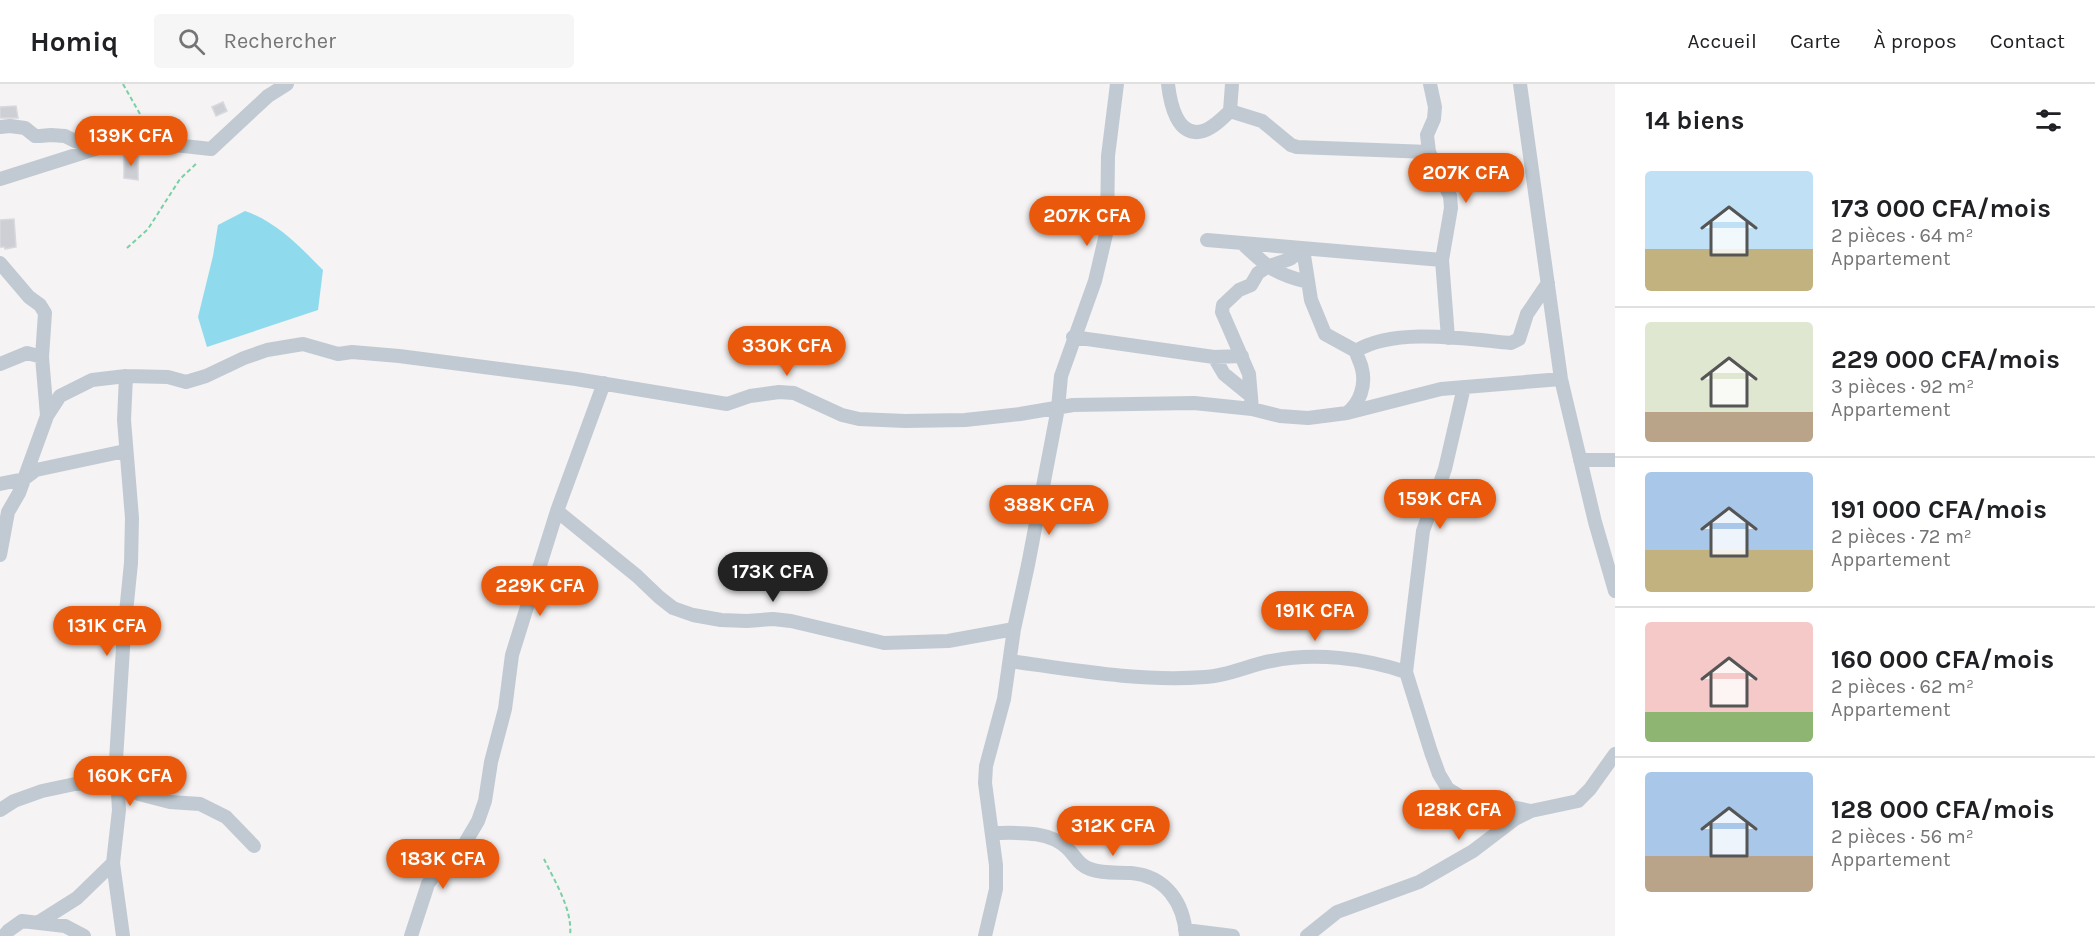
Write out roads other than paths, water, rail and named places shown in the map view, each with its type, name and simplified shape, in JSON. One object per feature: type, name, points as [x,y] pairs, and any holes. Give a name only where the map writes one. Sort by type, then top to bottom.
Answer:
[{"type":"street","points":[[0,179],[98,147],[156,143],[211,149],[268,96],[287,84]]},
{"type":"street","points":[[985,936],[996,889],[992,833],[985,783],[986,766],[1004,699],[1014,629],[1058,408],[1061,376],[1095,280],[1107,230],[1108,156],[1117,84]]},
{"type":"street","points":[[1168,84],[1174,111],[1180,125],[1195,133],[1205,131],[1230,111],[1232,84]]},
{"type":"street","points":[[1430,84],[1435,107],[1434,119],[1427,135],[1429,152],[1450,196],[1451,208],[1442,261],[1448,338]]},
{"type":"street","points":[[1520,84],[1561,379],[1595,522],[1615,591]]},
{"type":"street","points":[[1230,111],[1262,121],[1291,145],[1297,147],[1429,152]]},
{"type":"street","points":[[0,127],[25,128],[36,136],[65,136],[98,147]]},
{"type":"street","points":[[1207,240],[1442,261]]},
{"type":"street","points":[[1242,243],[1267,267],[1289,277],[1308,282]]},
{"type":"street","points":[[1252,403],[1250,374],[1222,312],[1222,305],[1239,290],[1251,285],[1258,273],[1267,267],[1290,259],[1302,249]]},
{"type":"street","points":[[1302,249],[1311,300],[1325,334],[1356,351],[1362,369],[1363,383],[1357,405],[1347,413]]},
{"type":"street","points":[[0,262],[45,313],[42,357],[46,416]]},
{"type":"street","points":[[1356,351],[1368,344],[1392,338],[1448,338],[1511,343],[1519,339],[1527,314],[1548,283]]},
{"type":"street","points":[[1073,337],[1214,357],[1242,356]]},
{"type":"street","points":[[0,555],[8,512],[24,479],[46,416],[60,396],[92,380],[126,376],[168,377],[186,382],[207,376],[244,358],[303,344],[338,354],[352,352],[399,356],[604,383],[727,404],[762,393],[794,393],[842,415],[870,420],[965,420],[1072,405],[1252,403]]},
{"type":"street","points":[[0,363],[27,354],[42,357]]},
{"type":"street","points":[[1214,357],[1224,374],[1252,403],[1280,416],[1308,418],[1347,413],[1442,388],[1561,379]]},
{"type":"street","points":[[123,936],[113,863],[119,810],[116,759],[131,563],[132,518],[124,420],[126,376]]},
{"type":"street","points":[[411,936],[428,884],[434,875],[458,855],[478,821],[485,801],[505,709],[512,655],[557,512],[604,383]]},
{"type":"street","points":[[1464,387],[1445,469],[1423,531],[1406,672],[1439,774],[1448,789],[1461,797],[1531,811]]},
{"type":"street","points":[[0,484],[24,479],[36,470],[125,451]]},
{"type":"street","points":[[1580,459],[1615,460]]},
{"type":"street","points":[[557,512],[673,608],[693,615],[721,620],[791,621],[884,643],[948,641],[1014,629]]},
{"type":"street","points":[[1010,661],[1151,678],[1208,677],[1252,665],[1298,658],[1373,662],[1406,672]]},
{"type":"street","points":[[1307,936],[1336,912],[1419,882],[1464,856],[1515,819],[1531,811],[1578,801],[1590,789],[1615,754]]},
{"type":"street","points":[[0,810],[14,801],[42,790],[75,784],[118,783],[139,794],[170,802],[200,804],[226,817],[254,846]]},
{"type":"street","points":[[992,833],[1030,833],[1056,839],[1080,864],[1092,870],[1133,873],[1156,879],[1168,888],[1176,902],[1186,933],[1233,936]]},
{"type":"street","points":[[39,922],[77,898],[113,863]]},
{"type":"street","points":[[4,936],[22,921],[65,926],[84,936]]},
{"type":"water","points":[[245,211],[277,228],[323,270],[318,310],[207,347],[198,317],[218,225]]}]
